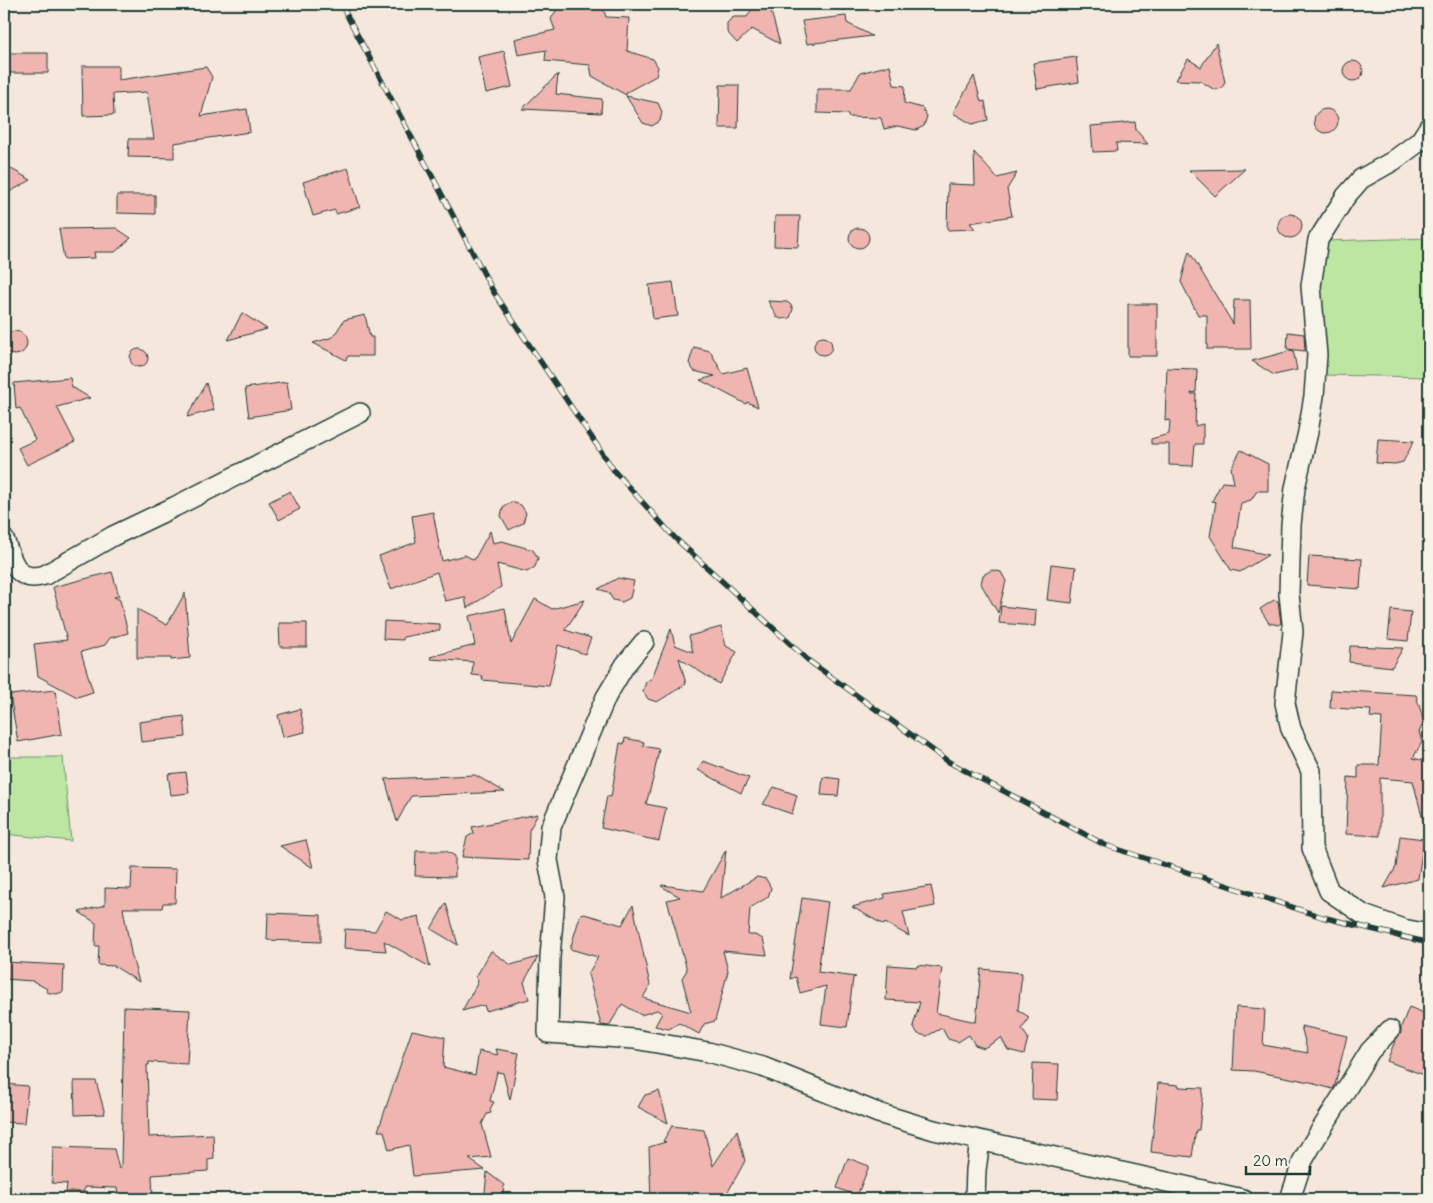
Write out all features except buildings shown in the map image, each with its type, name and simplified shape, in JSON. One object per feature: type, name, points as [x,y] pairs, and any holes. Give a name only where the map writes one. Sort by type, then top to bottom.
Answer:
[{"type":"street","points":[[1429,127],[1420,141],[1393,162],[1360,179],[1346,196],[1318,240],[1310,286],[1317,355],[1314,396],[1295,488],[1290,525],[1289,594],[1293,632],[1285,703],[1291,729],[1311,771],[1312,848],[1329,891],[1364,915],[1403,929],[1429,934]]},
{"type":"street","points":[[4,539],[16,570],[26,576],[35,578],[45,575],[113,536],[360,413]]},
{"type":"street","points":[[644,642],[625,665],[606,697],[551,827],[548,860],[555,897],[550,957],[548,1033],[634,1039],[708,1052],[763,1067],[878,1113],[934,1130],[1243,1199]]},
{"type":"street","points":[[1290,1199],[1303,1160],[1314,1141],[1370,1051],[1390,1030]]},
{"type":"street","points":[[975,1199],[980,1141]]},
{"type":"green space","points":[[1429,238],[1429,377],[1321,375],[1322,241]]},
{"type":"green space","points":[[4,757],[63,757],[71,841],[4,834]]},
{"type":"railway","points":[[341,4],[493,291],[615,472],[675,538],[809,661],[949,762],[1105,845],[1322,917],[1429,943]]}]
